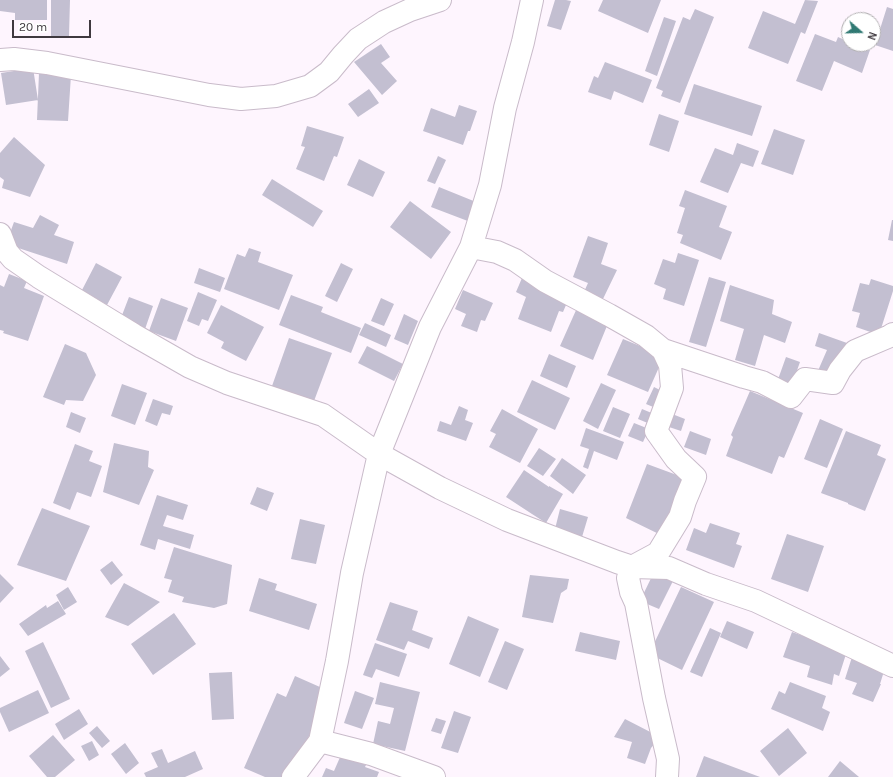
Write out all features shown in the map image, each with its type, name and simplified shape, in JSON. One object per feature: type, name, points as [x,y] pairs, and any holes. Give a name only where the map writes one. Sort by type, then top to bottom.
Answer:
[{"type":"street","points":[[0,60],[14,59],[47,63],[209,95],[241,99],[276,96],[310,86],[329,72],[358,39],[384,22],[410,10],[440,0]]},
{"type":"street","points":[[293,777],[320,741],[337,661],[352,573],[380,454],[430,327],[471,247],[490,185],[505,108],[523,42],[532,0]]},
{"type":"street","points":[[0,234],[7,252],[13,259],[39,277],[134,335],[190,367],[227,383],[323,415],[380,454],[440,488],[507,520],[617,562],[632,567],[669,568],[706,584],[756,601],[893,666]]},
{"type":"street","points":[[471,247],[497,252],[515,260],[545,281],[646,336],[664,350],[762,382],[791,397],[805,379],[833,383],[840,370],[855,352],[893,334]]},
{"type":"street","points":[[664,350],[670,365],[672,388],[656,431],[676,459],[695,478],[680,517],[658,552],[632,567],[628,578],[631,592],[636,603],[654,698],[668,759],[667,777]]},
{"type":"street","points":[[320,741],[371,754],[434,777]]},
{"type":"building","points":[[0,0],[47,0],[47,20],[15,20],[15,13],[0,11]]},
{"type":"building","points":[[51,0],[70,0],[69,36],[51,36]]},
{"type":"building","points":[[555,0],[571,1],[561,30],[547,26]]},
{"type":"building","points":[[603,0],[661,0],[648,33],[598,11]]},
{"type":"building","points":[[805,0],[818,1],[805,34],[801,32],[788,64],[748,48],[763,11],[795,24]]},
{"type":"building","points":[[887,7],[893,9],[893,51],[881,47],[881,26]]},
{"type":"building","points":[[695,9],[714,17],[680,103],[661,96],[663,91],[656,88],[683,17],[690,20]]},
{"type":"building","points":[[664,17],[676,21],[657,76],[645,71]]},
{"type":"building","points":[[815,34],[836,42],[838,37],[841,38],[841,52],[869,52],[862,73],[834,61],[822,91],[796,81]]},
{"type":"building","points":[[381,44],[390,57],[381,63],[397,81],[382,95],[354,62]]},
{"type":"building","points":[[605,62],[652,80],[643,103],[614,91],[611,100],[588,92],[594,76],[598,78]]},
{"type":"building","points":[[33,68],[38,100],[6,105],[1,73]]},
{"type":"building","points":[[39,73],[71,75],[68,121],[37,120]]},
{"type":"building","points":[[694,84],[762,106],[752,136],[684,114]]},
{"type":"building","points":[[369,89],[379,103],[358,117],[348,104]]},
{"type":"building","points":[[459,105],[477,111],[463,145],[423,131],[431,108],[455,117]]},
{"type":"building","points":[[659,114],[679,121],[669,152],[649,145]]},
{"type":"building","points":[[307,126],[344,137],[337,157],[334,156],[324,181],[296,169],[305,147],[301,146]]},
{"type":"building","points":[[774,129],[805,140],[793,175],[761,164]]},
{"type":"building","points":[[14,137],[45,165],[30,197],[2,188],[4,180],[0,177],[0,153]]},
{"type":"building","points":[[737,143],[759,151],[753,167],[741,163],[728,193],[700,182],[715,148],[733,155]]},
{"type":"building","points":[[438,156],[446,160],[435,184],[427,181]]},
{"type":"building","points":[[359,159],[385,172],[373,197],[347,185]]},
{"type":"building","points":[[272,179],[323,211],[313,227],[262,195]]},
{"type":"building","points":[[439,187],[481,204],[473,223],[431,207]]},
{"type":"building","points":[[685,190],[727,206],[719,227],[732,232],[721,260],[680,243],[683,235],[677,233],[685,208],[679,206]]},
{"type":"building","points":[[410,201],[451,232],[431,259],[390,227]]},
{"type":"building","points":[[40,215],[59,225],[54,235],[74,242],[67,264],[6,244],[14,222],[33,228]]},
{"type":"building","points":[[893,220],[893,241],[888,240]]},
{"type":"building","points":[[588,236],[608,243],[601,264],[617,270],[602,301],[583,294],[588,283],[573,277]]},
{"type":"building","points":[[249,248],[261,252],[258,262],[293,275],[279,310],[224,289],[237,254],[245,257]]},
{"type":"building","points":[[678,253],[699,260],[684,306],[663,299],[666,289],[654,284],[663,259],[675,263]]},
{"type":"building","points":[[96,263],[122,277],[107,305],[82,290]]},
{"type":"building","points":[[341,263],[353,269],[337,302],[325,296]]},
{"type":"building","points":[[199,268],[225,278],[220,292],[194,283]]},
{"type":"building","points":[[9,274],[27,281],[24,288],[44,296],[28,341],[3,333],[4,331],[0,330],[0,285],[4,287]]},
{"type":"building","points":[[709,277],[726,282],[706,347],[689,342]]},
{"type":"building","points":[[522,278],[569,298],[563,312],[559,311],[551,332],[518,319],[526,297],[516,292]]},
{"type":"building","points":[[871,279],[893,286],[893,291],[879,335],[856,327],[860,313],[852,311],[860,283],[869,285]]},
{"type":"building","points":[[730,285],[774,300],[772,314],[792,322],[785,343],[764,335],[755,366],[735,360],[744,329],[720,321]]},
{"type":"building","points":[[463,290],[493,303],[485,321],[481,320],[477,332],[461,326],[466,314],[455,309]]},
{"type":"building","points":[[198,292],[217,300],[208,321],[202,319],[199,326],[187,321]]},
{"type":"building","points":[[291,295],[323,307],[321,312],[361,328],[351,353],[279,325]]},
{"type":"building","points":[[129,297],[153,306],[144,332],[119,323]]},
{"type":"building","points":[[161,298],[188,308],[176,341],[149,331]]},
{"type":"building","points":[[381,298],[394,304],[384,326],[371,321]]},
{"type":"building","points":[[221,305],[264,327],[246,361],[221,348],[224,342],[207,333]]},
{"type":"building","points":[[577,308],[609,321],[593,360],[560,346]]},
{"type":"building","points":[[404,314],[418,321],[408,345],[394,339]]},
{"type":"building","points":[[365,323],[391,335],[386,347],[359,335]]},
{"type":"building","points":[[819,333],[847,343],[833,379],[817,373],[827,350],[815,346]]},
{"type":"building","points":[[289,338],[332,353],[314,401],[272,386]]},
{"type":"building","points":[[623,339],[664,356],[648,392],[607,375]]},
{"type":"building","points":[[65,344],[86,353],[96,375],[83,401],[66,400],[64,405],[43,397]]},
{"type":"building","points":[[367,346],[403,364],[394,381],[358,363]]},
{"type":"building","points":[[549,354],[576,366],[567,388],[540,376]]},
{"type":"building","points":[[786,357],[800,362],[790,390],[776,385]]},
{"type":"building","points":[[532,380],[570,398],[555,430],[517,412]]},
{"type":"building","points":[[601,383],[616,390],[598,429],[583,421]]},
{"type":"building","points":[[122,384],[147,393],[135,425],[111,416]]},
{"type":"building","points":[[654,387],[666,393],[658,409],[646,404]]},
{"type":"building","points":[[750,391],[803,413],[784,458],[779,456],[772,474],[726,456],[733,437],[731,435]]},
{"type":"building","points":[[153,399],[173,406],[170,415],[162,413],[157,426],[145,421]]},
{"type":"building","points":[[459,406],[468,410],[465,420],[473,423],[466,441],[437,431],[440,421],[451,425]]},
{"type":"building","points":[[613,407],[630,414],[620,438],[603,431]]},
{"type":"building","points":[[502,409],[538,429],[520,463],[489,447],[496,434],[490,431]]},
{"type":"building","points":[[642,409],[654,414],[650,424],[638,419]]},
{"type":"building","points":[[71,412],[86,418],[80,433],[66,427]]},
{"type":"building","points":[[667,412],[685,419],[681,431],[663,425]]},
{"type":"building","points":[[820,419],[843,429],[827,468],[804,459]]},
{"type":"building","points":[[634,423],[649,429],[643,442],[628,436]]},
{"type":"building","points":[[586,428],[624,442],[617,460],[594,451],[588,469],[583,467],[589,449],[580,446]]},
{"type":"building","points":[[690,431],[711,439],[706,455],[684,447]]},
{"type":"building","points":[[846,431],[881,445],[877,455],[886,459],[865,511],[821,493]]},
{"type":"building","points":[[114,443],[149,451],[148,467],[154,470],[139,505],[103,492]]},
{"type":"building","points":[[75,444],[93,451],[89,461],[102,466],[91,497],[77,492],[70,510],[53,503]]},
{"type":"building","points":[[539,448],[556,459],[543,476],[527,466]]},
{"type":"building","points":[[562,458],[586,475],[573,494],[550,476]]},
{"type":"building","points":[[647,464],[685,478],[663,536],[626,518]]},
{"type":"building","points":[[524,470],[549,487],[563,494],[546,523],[506,497]]},
{"type":"building","points":[[257,487],[274,493],[267,511],[250,504]]},
{"type":"building","points":[[157,495],[188,505],[183,520],[167,515],[163,526],[194,535],[190,549],[158,539],[155,550],[140,545]]},
{"type":"building","points":[[42,508],[90,526],[66,581],[17,565]]},
{"type":"building","points":[[560,509],[588,517],[582,537],[555,529]]},
{"type":"building","points":[[300,519],[325,525],[316,564],[291,559]]},
{"type":"building","points":[[710,523],[740,533],[736,544],[742,546],[734,568],[686,550],[694,528],[706,533]]},
{"type":"building","points":[[787,534],[824,546],[808,592],[771,579]]},
{"type":"building","points":[[174,547],[232,565],[227,604],[214,608],[182,602],[184,597],[168,592],[172,580],[164,578]]},
{"type":"building","points":[[112,561],[123,575],[111,585],[100,570]]},
{"type":"building","points":[[655,570],[674,579],[659,609],[640,601]]},
{"type":"building","points":[[0,574],[14,588],[0,603]]},
{"type":"building","points":[[530,575],[569,579],[567,589],[561,593],[553,623],[522,617]]},
{"type":"building","points":[[259,578],[277,584],[275,590],[317,604],[309,630],[249,611]]},
{"type":"building","points":[[124,583],[160,602],[128,626],[105,617]]},
{"type":"building","points":[[68,587],[77,602],[64,610],[56,595]]},
{"type":"building","points":[[681,587],[714,602],[682,670],[649,654]]},
{"type":"building","points":[[58,601],[66,614],[28,636],[19,624],[46,605],[47,608]]},
{"type":"building","points":[[390,602],[418,611],[412,630],[433,638],[429,649],[408,641],[404,650],[376,640]]},
{"type":"building","points":[[174,613],[196,644],[153,675],[131,644]]},
{"type":"building","points":[[468,616],[499,629],[480,677],[449,664]]},
{"type":"building","points":[[727,621],[754,632],[747,649],[720,637]]},
{"type":"building","points":[[710,628],[721,633],[702,677],[690,672]]},
{"type":"building","points":[[580,632],[620,641],[616,660],[575,651]]},
{"type":"building","points":[[792,632],[847,651],[839,676],[834,674],[832,685],[807,677],[810,666],[783,657]]},
{"type":"building","points":[[505,641],[524,649],[507,690],[488,682]]},
{"type":"building","points":[[43,642],[70,699],[51,708],[25,651]]},
{"type":"building","points":[[375,643],[407,654],[399,677],[376,669],[372,678],[363,675]]},
{"type":"building","points":[[0,656],[10,669],[0,677]]},
{"type":"building","points":[[852,657],[885,668],[881,684],[873,702],[852,694],[857,683],[845,679]]},
{"type":"building","points":[[232,672],[234,719],[212,720],[209,673]]},
{"type":"building","points":[[295,676],[329,691],[297,763],[291,760],[284,777],[265,777],[244,768],[277,693],[286,697]]},
{"type":"building","points":[[380,682],[420,692],[405,751],[373,744],[378,721],[390,724],[394,708],[375,704]]},
{"type":"building","points":[[790,682],[826,696],[822,708],[830,712],[823,731],[771,709],[779,691],[785,694]]},
{"type":"building","points":[[38,690],[49,713],[9,732],[0,712],[0,708]]},
{"type":"building","points":[[355,691],[374,698],[362,729],[344,723]]},
{"type":"building","points":[[79,709],[88,724],[64,740],[55,724]]},
{"type":"building","points":[[454,711],[471,717],[458,753],[441,748]]},
{"type":"building","points":[[436,718],[446,721],[441,734],[431,731]]},
{"type":"building","points":[[625,719],[660,737],[651,748],[645,764],[627,758],[632,742],[614,737]]},
{"type":"building","points":[[97,726],[110,741],[102,748],[89,733]]},
{"type":"building","points":[[788,728],[807,753],[779,776],[760,751]]},
{"type":"building","points":[[53,735],[75,760],[55,777],[47,777],[29,756]]},
{"type":"building","points":[[92,741],[99,755],[89,761],[81,746]]},
{"type":"building","points":[[125,743],[139,763],[126,774],[111,754]]},
{"type":"building","points":[[162,749],[168,763],[195,751],[203,769],[185,777],[146,777],[144,773],[158,767],[151,753]]},
{"type":"building","points":[[341,755],[379,772],[377,777],[322,777],[326,768],[334,771]]},
{"type":"building","points":[[704,756],[760,777],[696,777]]},
{"type":"building","points":[[840,761],[859,777],[828,777]]}]
